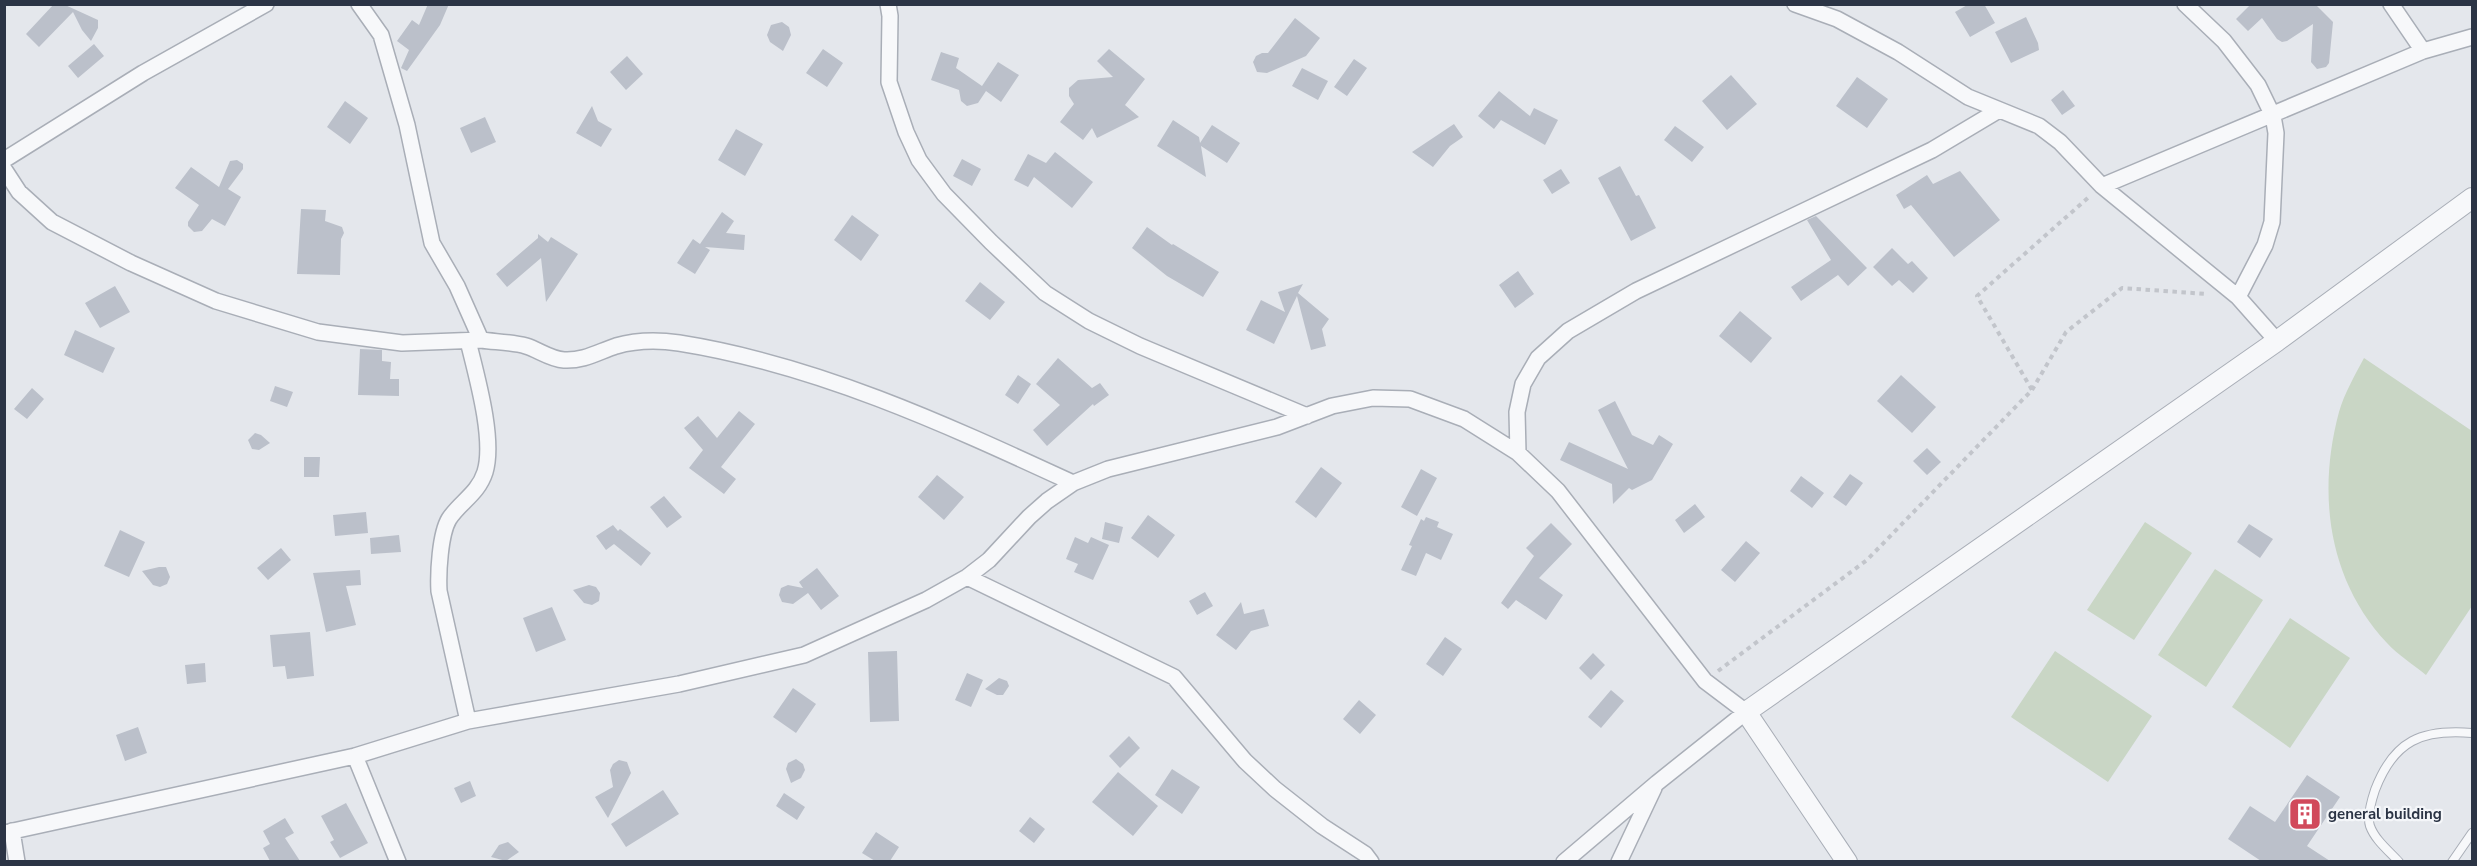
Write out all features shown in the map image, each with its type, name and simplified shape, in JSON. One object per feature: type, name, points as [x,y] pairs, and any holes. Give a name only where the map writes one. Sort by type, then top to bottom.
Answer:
[{"type":"street","points":[[4,160],[143,73],[266,4]]},
{"type":"street","points":[[358,4],[381,35],[407,125],[432,243],[457,286],[474,340],[488,457],[485,473],[478,486],[469,500],[450,518],[445,529],[438,580],[468,721]]},
{"type":"street","points":[[888,4],[890,16],[889,82],[906,132],[919,160],[944,194],[991,242],[1045,293],[1089,321],[1140,346],[1306,416]]},
{"type":"street","points":[[1795,4],[1837,19],[1898,52],[1968,97],[2039,126],[2060,141],[2102,186],[2238,297],[2277,341]]},
{"type":"street","points":[[2185,4],[2224,41],[2258,85],[2272,116],[2276,133],[2272,222],[2265,244],[2238,297]]},
{"type":"street","points":[[2391,4],[2424,51]]},
{"type":"street","points":[[2102,186],[2424,51],[2472,37]]},
{"type":"street","points":[[1518,453],[1517,412],[1523,384],[1538,358],[1568,331],[1636,291],[1932,150],[1999,110]]},
{"type":"street","points":[[4,169],[19,192],[52,222],[132,263],[216,301],[318,332],[402,343],[474,340],[526,346],[544,356],[564,360],[588,358],[616,346],[651,340],[681,343],[778,365],[869,394],[957,430],[1073,483]]},
{"type":"street","points":[[1564,861],[1746,712],[2277,341],[2472,198]]},
{"type":"street","points":[[17,861],[8,832],[354,756],[468,721],[679,684],[804,655],[926,600],[967,577],[989,560],[1047,501],[1073,483],[1108,469],[1277,427],[1332,406],[1372,398],[1410,399],[1464,419],[1518,453],[1558,491],[1705,681],[1746,712],[1847,861]]},
{"type":"street","points":[[967,577],[1174,677],[1245,761],[1275,789],[1322,826],[1365,854],[1371,861]]},
{"type":"street","points":[[354,756],[398,861]]},
{"type":"street","points":[[1619,861],[1657,783]]},
{"type":"lane","points":[[2399,861],[2375,837],[2369,824],[2372,797],[2382,772],[2398,752],[2418,737],[2445,731],[2472,733]]},
{"type":"lane","points":[[2452,861],[2472,833]]},
{"type":"path","points":[[2032,390],[1977,296],[2102,186]]},
{"type":"path","points":[[1705,681],[1867,560],[2032,390],[2066,332],[2122,288],[2238,297]]},
{"type":"green space","points":[[2364,358],[2472,431],[2472,606],[2426,675],[2391,647],[2367,618],[2340,564],[2333,535],[2329,505],[2332,443],[2341,405]]},
{"type":"green space","points":[[2145,522],[2192,553],[2134,640],[2087,610]]},
{"type":"green space","points":[[2215,569],[2263,600],[2206,687],[2158,655]]},
{"type":"green space","points":[[2290,618],[2350,658],[2290,748],[2232,707]]},
{"type":"green space","points":[[2055,651],[2152,716],[2108,782],[2011,717]]},
{"type":"building","points":[[54,4],[63,4],[98,20],[98,28],[91,41],[82,30],[73,12],[39,47],[26,34]]},
{"type":"building","points":[[428,4],[449,4],[440,25],[407,71],[401,68],[409,50],[397,41],[412,20],[419,25]]},
{"type":"building","points":[[1969,4],[1984,4],[1995,23],[1970,37],[1955,12]]},
{"type":"building","points":[[2251,4],[2315,4],[2333,22],[2329,63],[2326,67],[2317,69],[2311,62],[2313,24],[2282,42],[2277,39],[2262,18],[2248,31],[2236,19]]},
{"type":"building","points":[[2026,17],[2039,50],[2011,63],[1995,32]]},
{"type":"building","points":[[1295,18],[1320,38],[1306,56],[1267,73],[1257,72],[1253,62],[1256,56],[1268,53]]},
{"type":"building","points":[[782,22],[789,27],[791,35],[783,51],[770,42],[767,35],[771,25]]},
{"type":"building","points":[[94,44],[104,56],[78,78],[68,66]]},
{"type":"building","points":[[823,49],[843,63],[827,87],[806,73]]},
{"type":"building","points":[[1109,49],[1145,79],[1125,105],[1139,117],[1097,138],[1092,128],[1083,140],[1060,122],[1074,104],[1069,96],[1069,88],[1078,80],[1113,77],[1097,61]]},
{"type":"building","points":[[941,52],[959,58],[956,68],[982,86],[998,62],[1019,75],[1001,102],[986,91],[978,103],[967,106],[961,101],[959,90],[931,80]]},
{"type":"building","points":[[627,56],[643,74],[626,90],[610,72]]},
{"type":"building","points":[[1354,59],[1367,68],[1347,96],[1334,87]]},
{"type":"building","points":[[1302,68],[1328,81],[1318,100],[1292,86]]},
{"type":"building","points":[[1731,75],[1757,104],[1727,130],[1702,101]]},
{"type":"building","points":[[1857,77],[1888,99],[1867,128],[1836,106]]},
{"type":"building","points":[[2063,90],[2075,106],[2062,115],[2051,100]]},
{"type":"building","points":[[1499,91],[1530,116],[1534,108],[1558,120],[1545,145],[1501,120],[1494,129],[1478,116]]},
{"type":"building","points":[[345,101],[368,118],[350,144],[327,127]]},
{"type":"building","points":[[592,106],[598,121],[612,129],[601,147],[576,133]]},
{"type":"building","points":[[485,117],[496,142],[471,153],[460,128]]},
{"type":"building","points":[[1173,120],[1199,137],[1200,143],[1212,125],[1240,143],[1227,163],[1201,146],[1206,177],[1157,146]]},
{"type":"building","points":[[1454,124],[1463,137],[1450,146],[1433,167],[1412,152]]},
{"type":"building","points":[[1675,126],[1704,147],[1692,162],[1664,140]]},
{"type":"building","points":[[736,129],[763,144],[745,176],[718,160]]},
{"type":"building","points":[[1055,152],[1093,182],[1072,208],[1034,177],[1028,187],[1014,180],[1028,154],[1046,163]]},
{"type":"building","points":[[962,159],[981,169],[972,186],[953,176]]},
{"type":"building","points":[[237,160],[243,164],[243,169],[228,189],[241,197],[225,226],[212,219],[202,231],[194,232],[188,226],[188,222],[199,205],[175,188],[191,167],[219,187],[230,161]]},
{"type":"building","points":[[1620,166],[1636,196],[1639,195],[1656,228],[1631,241],[1598,178]]},
{"type":"building","points":[[1561,169],[1570,183],[1552,194],[1543,180]]},
{"type":"building","points":[[1960,171],[2000,220],[1954,257],[1911,205],[1904,209],[1896,195],[1927,175],[1933,184]]},
{"type":"building","points":[[301,209],[326,210],[325,221],[342,227],[344,233],[341,239],[340,275],[297,274]]},
{"type":"building","points":[[722,212],[734,221],[726,233],[745,235],[744,250],[705,247],[710,250],[695,274],[677,263],[693,239],[700,244]]},
{"type":"building","points":[[852,215],[879,235],[861,261],[834,240]]},
{"type":"building","points":[[1816,216],[1867,268],[1848,286],[1838,275],[1801,301],[1791,287],[1831,260],[1807,220]]},
{"type":"building","points":[[1147,227],[1172,245],[1219,272],[1203,297],[1167,276],[1132,248]]},
{"type":"building","points":[[538,234],[548,242],[551,237],[578,254],[546,302],[541,258],[507,287],[496,274],[538,238]]},
{"type":"building","points":[[1892,248],[1908,264],[1912,261],[1928,278],[1913,293],[1899,280],[1892,286],[1873,267]]},
{"type":"building","points":[[1518,271],[1534,294],[1515,308],[1499,285]]},
{"type":"building","points":[[980,282],[1005,302],[990,320],[965,301]]},
{"type":"building","points":[[1303,284],[1298,293],[1329,319],[1322,329],[1326,346],[1311,350],[1297,296],[1274,344],[1246,330],[1261,300],[1285,312],[1278,292]]},
{"type":"building","points":[[115,286],[130,312],[100,328],[85,303]]},
{"type":"building","points":[[1740,311],[1772,338],[1751,363],[1719,336]]},
{"type":"building","points":[[75,330],[115,348],[103,373],[64,355]]},
{"type":"building","points":[[360,349],[382,350],[382,361],[391,362],[390,379],[399,379],[399,396],[358,395]]},
{"type":"building","points":[[1058,358],[1092,388],[1100,383],[1109,395],[1094,406],[1093,404],[1047,446],[1033,430],[1060,405],[1036,384]]},
{"type":"building","points":[[1018,375],[1031,384],[1018,404],[1005,395]]},
{"type":"building","points":[[1901,375],[1936,407],[1912,433],[1877,401]]},
{"type":"building","points":[[275,386],[293,392],[287,407],[270,401]]},
{"type":"building","points":[[32,388],[44,399],[27,419],[14,409]]},
{"type":"building","points":[[1615,401],[1632,435],[1653,445],[1659,435],[1673,444],[1652,480],[1632,490],[1629,488],[1613,504],[1612,484],[1560,460],[1569,442],[1628,469],[1598,410]]},
{"type":"building","points":[[739,411],[755,424],[721,467],[736,479],[724,494],[689,468],[703,450],[684,428],[698,416],[717,438]]},
{"type":"building","points":[[255,433],[270,443],[259,450],[252,449],[248,440]]},
{"type":"building","points":[[1927,448],[1941,462],[1927,475],[1913,461]]},
{"type":"building","points":[[304,457],[320,457],[319,477],[304,477]]},
{"type":"building","points":[[1321,467],[1342,483],[1316,518],[1295,502]]},
{"type":"building","points":[[1421,469],[1437,478],[1417,516],[1401,507]]},
{"type":"building","points":[[1850,474],[1863,483],[1846,506],[1833,497]]},
{"type":"building","points":[[937,475],[964,497],[944,520],[918,497]]},
{"type":"building","points":[[1801,476],[1824,493],[1812,508],[1790,491]]},
{"type":"building","points":[[664,496],[682,517],[667,528],[650,507]]},
{"type":"building","points":[[1695,504],[1705,517],[1684,533],[1675,520]]},
{"type":"building","points":[[366,512],[368,533],[335,536],[333,515]]},
{"type":"building","points":[[1148,515],[1175,535],[1158,558],[1131,538]]},
{"type":"building","points":[[1426,517],[1439,522],[1437,527],[1453,534],[1441,560],[1426,553],[1416,576],[1401,570],[1421,519],[1424,521]]},
{"type":"building","points":[[1105,522],[1123,527],[1119,543],[1102,539]]},
{"type":"building","points":[[1551,523],[1572,544],[1539,578],[1563,595],[1546,620],[1516,600],[1508,609],[1501,603],[1534,556],[1526,548]]},
{"type":"building","points":[[2249,524],[2273,539],[2260,558],[2237,542]]},
{"type":"building","points":[[613,525],[618,531],[620,529],[651,553],[641,566],[614,544],[606,550],[596,536]]},
{"type":"building","points":[[120,530],[145,542],[129,577],[104,566]]},
{"type":"building","points":[[399,535],[401,552],[371,554],[370,538]]},
{"type":"building","points":[[1075,537],[1088,543],[1091,537],[1109,545],[1093,580],[1074,572],[1078,564],[1066,559]]},
{"type":"building","points":[[1746,541],[1760,553],[1735,582],[1721,570]]},
{"type":"building","points":[[281,548],[291,560],[268,580],[257,568]]},
{"type":"building","points":[[166,567],[170,577],[167,584],[160,587],[153,585],[142,571]]},
{"type":"building","points":[[817,568],[839,596],[821,610],[808,593],[793,604],[782,602],[779,595],[781,588],[788,585],[803,588],[799,582]]},
{"type":"building","points":[[360,570],[361,585],[346,586],[356,625],[326,632],[313,573]]},
{"type":"building","points":[[589,585],[596,587],[600,593],[599,601],[592,605],[584,603],[573,590]]},
{"type":"building","points":[[1205,592],[1213,606],[1197,615],[1189,601]]},
{"type":"building","points":[[1241,602],[1244,614],[1264,609],[1269,626],[1251,631],[1236,650],[1216,635]]},
{"type":"building","points":[[552,607],[566,640],[536,652],[523,618]]},
{"type":"building","points":[[310,632],[314,676],[287,679],[285,666],[273,667],[270,635]]},
{"type":"building","points":[[1445,637],[1462,649],[1443,676],[1426,664]]},
{"type":"building","points":[[897,651],[899,721],[870,722],[868,652]]},
{"type":"building","points":[[1593,653],[1605,665],[1591,680],[1579,668]]},
{"type":"building","points":[[205,663],[206,682],[187,684],[185,665]]},
{"type":"building","points":[[967,673],[983,680],[971,707],[955,700]]},
{"type":"building","points":[[999,678],[1007,681],[1009,686],[1003,695],[997,695],[985,689]]},
{"type":"building","points":[[793,688],[816,704],[796,733],[773,717]]},
{"type":"building","points":[[1611,690],[1624,701],[1601,728],[1588,717]]},
{"type":"building","points":[[1359,700],[1376,715],[1360,734],[1343,719]]},
{"type":"building","points":[[138,727],[147,753],[125,761],[116,735]]},
{"type":"building","points":[[1129,736],[1140,748],[1120,768],[1109,756]]},
{"type":"building","points":[[796,759],[803,764],[805,770],[801,778],[791,783],[786,769],[788,763]]},
{"type":"building","points":[[619,760],[627,762],[631,773],[608,818],[595,797],[613,787],[610,770]]},
{"type":"building","points":[[1172,769],[1200,787],[1182,814],[1155,795]]},
{"type":"building","points":[[1118,772],[1158,806],[1133,836],[1092,802]]},
{"type":"building","name":"general building","points":[[2307,775],[2340,797],[2307,846],[2330,861],[2261,861],[2228,839],[2250,806],[2275,822]]},
{"type":"building","points":[[470,781],[476,796],[461,803],[454,788]]},
{"type":"building","points":[[663,790],[679,814],[626,847],[611,824]]},
{"type":"building","points":[[784,793],[805,807],[797,820],[776,806]]},
{"type":"building","points":[[346,803],[368,843],[340,858],[330,842],[334,840],[321,816]]},
{"type":"building","points":[[1030,817],[1045,829],[1034,843],[1019,831]]},
{"type":"building","points":[[285,818],[294,833],[285,838],[300,861],[270,861],[263,848],[270,844],[263,831]]},
{"type":"building","points":[[876,832],[899,847],[890,861],[875,861],[862,853]]},
{"type":"building","points":[[508,842],[519,852],[506,861],[491,857],[499,845]]},
{"type":"place","name":"general building","points":[[2305,814]]}]
